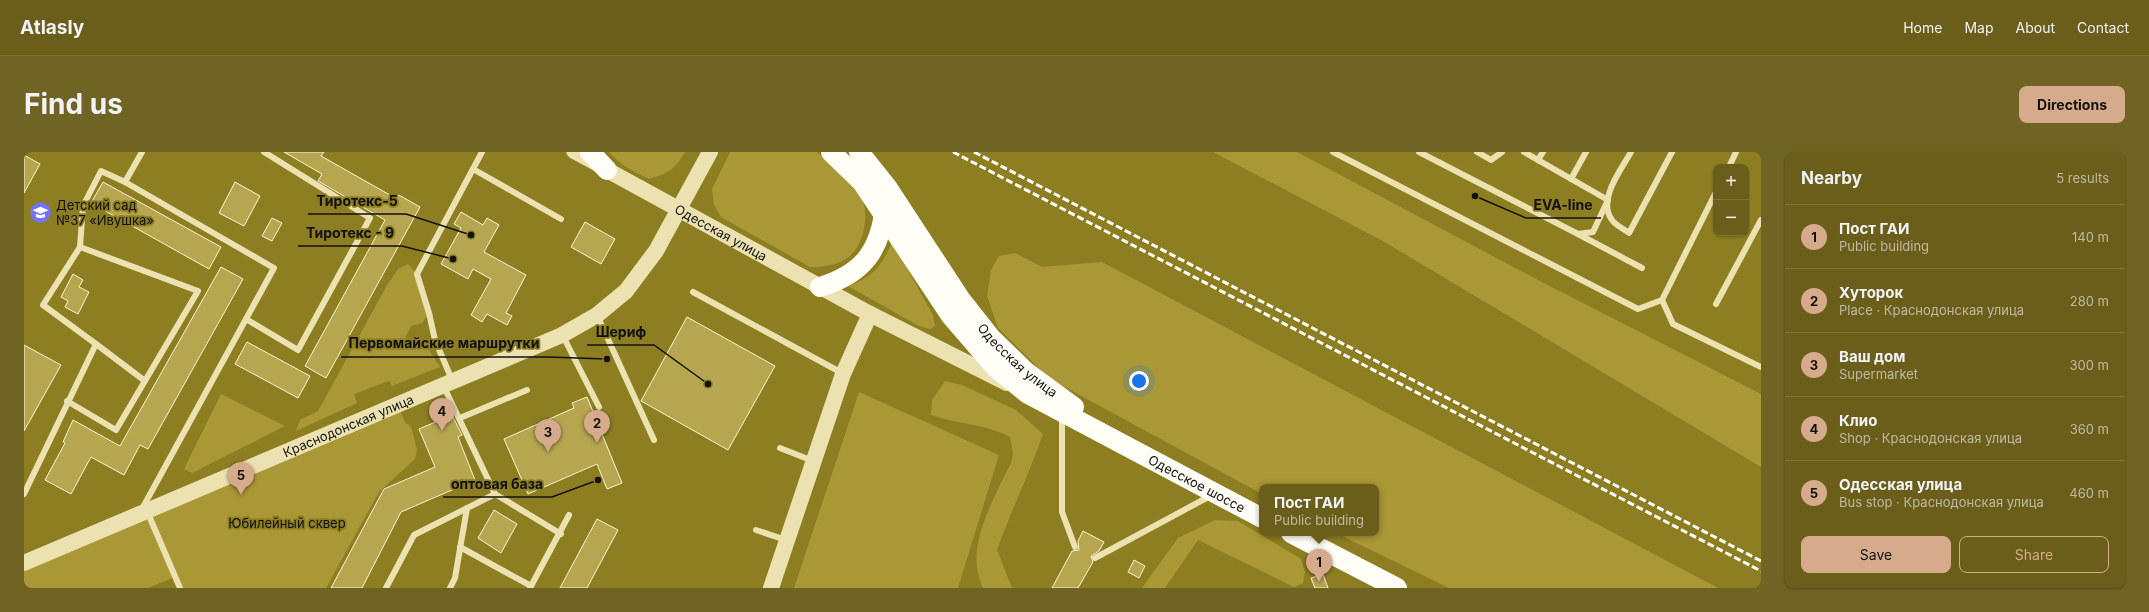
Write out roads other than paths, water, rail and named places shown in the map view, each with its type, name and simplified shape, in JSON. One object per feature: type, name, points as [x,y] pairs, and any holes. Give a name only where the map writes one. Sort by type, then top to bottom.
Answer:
[{"type":"main road","points":[[590,152],[607,170]]},
{"type":"main road","name":"Одесская улица","points":[[832,152],[862,182],[951,316],[996,368],[1028,394],[1132,449]]},
{"type":"main road","name":"Одесская улица","points":[[859,152],[887,187],[961,300],[991,338],[1025,371],[1132,449]]},
{"type":"main road","points":[[820,287],[837,282],[849,275],[867,259],[876,246],[881,232],[887,187]]},
{"type":"main road","name":"Одесское шоссе","points":[[1132,449],[1214,494],[1259,516]]},
{"type":"main road","points":[[1297,536],[1397,588]]},
{"type":"street","points":[[573,152],[607,170]]},
{"type":"street","name":"Краснодонская улица","points":[[24,563],[562,335],[597,315],[626,291],[656,251],[710,152]]},
{"type":"street","name":"Одесская улица","points":[[607,170],[870,314],[1028,394]]},
{"type":"street","points":[[771,588],[844,374],[870,314]]},
{"type":"lane","points":[[125,182],[142,152]]},
{"type":"lane","points":[[246,320],[298,350],[370,218],[264,152]]},
{"type":"lane","points":[[482,152],[417,274],[429,313],[435,340],[460,418],[495,494],[561,534]]},
{"type":"lane","points":[[1333,152],[1638,309],[1662,300],[1713,198]]},
{"type":"lane","points":[[1419,152],[1642,268]]},
{"type":"lane","points":[[1477,152],[1491,160],[1502,152]]},
{"type":"lane","points":[[1524,152],[1608,200]]},
{"type":"lane","points":[[1538,160],[1543,152]]},
{"type":"lane","points":[[1571,179],[1586,152]]},
{"type":"lane","points":[[1631,152],[1610,191],[1608,200],[1608,211],[1612,221],[1629,232],[1672,152]]},
{"type":"lane","points":[[1730,164],[1736,152]]},
{"type":"lane","points":[[473,169],[561,219]]},
{"type":"lane","points":[[145,382],[43,305],[80,247],[83,206],[101,171],[125,182],[274,268],[143,513],[180,588]]},
{"type":"lane","points":[[1578,234],[1593,232],[1608,200]]},
{"type":"lane","points":[[1716,304],[1761,220]]},
{"type":"lane","points":[[67,401],[116,430],[198,291],[80,247]]},
{"type":"lane","points":[[693,292],[844,374]]},
{"type":"lane","points":[[1662,300],[1673,324],[1761,367]]},
{"type":"lane","points":[[597,315],[654,440]]},
{"type":"lane","points":[[562,335],[599,407]]},
{"type":"lane","points":[[24,494],[67,401],[96,344]]},
{"type":"lane","points":[[460,418],[527,390]]},
{"type":"lane","points":[[1062,412],[1062,512],[1075,546]]},
{"type":"lane","points":[[780,448],[814,462]]},
{"type":"lane","points":[[386,588],[414,535],[495,494]]},
{"type":"lane","points":[[1095,558],[1214,494]]},
{"type":"lane","points":[[450,588],[455,578],[467,508]]},
{"type":"lane","points":[[460,547],[531,587],[561,534],[569,515]]},
{"type":"lane","points":[[756,530],[787,541]]},
{"type":"railway","points":[[953,152],[1761,571]]},
{"type":"railway","points":[[974,152],[1761,561]]},
{"type":"place","name":"EVA-line","points":[[1475,196]]},
{"type":"place","name":"Детский сад №37 «Ивушка»","points":[[40,212]]},
{"type":"place","name":"Тиротекс-5","points":[[471,235]]},
{"type":"place","name":"Тиротекс - 9","points":[[453,259]]},
{"type":"place","name":"Первомайские маршрутки","points":[[607,359]]},
{"type":"place","name":"Шериф","points":[[708,384]]},
{"type":"place","name":"Клио","points":[[442,431]]},
{"type":"place","name":"Хуторок","points":[[597,443]]},
{"type":"place","name":"Ваш дом","points":[[548,452]]},
{"type":"place","name":"оптовая база","points":[[598,480]]},
{"type":"place","name":"Одесская улица","points":[[241,495]]},
{"type":"place","name":"Пост ГАИ","points":[[1319,582]]},
{"type":"park label","name":"Юбилейный сквер","points":[[287,523]]}]
